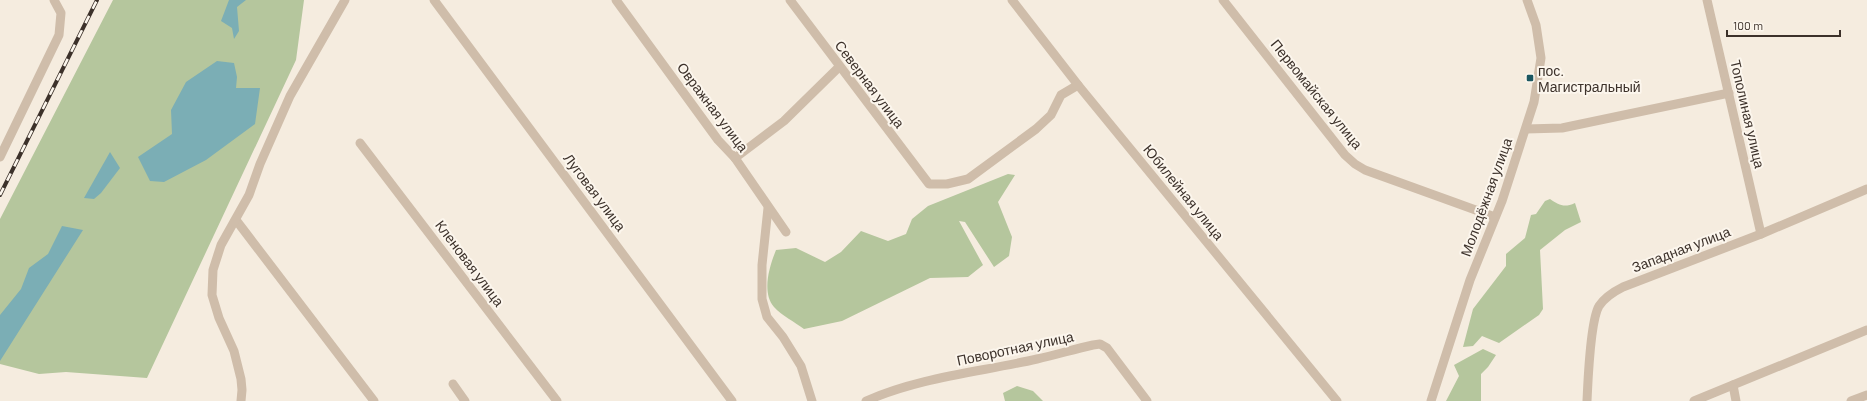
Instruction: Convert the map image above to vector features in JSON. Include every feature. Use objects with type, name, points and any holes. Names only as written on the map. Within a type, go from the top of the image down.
[{"type":"street","points":[[0,157],[60,35],[61,13],[54,0]]},
{"type":"street","points":[[241,401],[241,379],[234,351],[219,318],[212,295],[213,270],[221,245],[250,195],[260,164],[290,96],[345,0]]},
{"type":"street","name":"Луговая улица","points":[[434,0],[732,401]]},
{"type":"street","name":"Овражная улица","points":[[616,0],[718,140],[735,158],[768,208],[786,232]]},
{"type":"street","name":"Северная улица","points":[[790,0],[839,67],[929,184],[947,184],[968,179],[1036,129],[1051,116],[1060,95],[1078,85]]},
{"type":"street","name":"Юбилейная улица","points":[[1012,0],[1078,85],[1337,401]]},
{"type":"street","name":"Первомайская улица","points":[[1223,0],[1346,155],[1355,164],[1372,172],[1495,217]]},
{"type":"street","name":"Молодёжная улица","points":[[1431,401],[1470,280],[1495,217],[1526,129],[1536,94],[1541,58],[1536,25],[1527,0]]},
{"type":"street","name":"Тополиная улица","points":[[1707,0],[1761,234]]},
{"type":"street","points":[[735,158],[784,121],[839,67]]},
{"type":"street","points":[[1526,129],[1562,128],[1728,93]]},
{"type":"street","name":"Кленовая улица","points":[[360,143],[557,401]]},
{"type":"street","name":"Западная улица","points":[[1587,401],[1593,327],[1598,308],[1606,297],[1623,287],[1761,234],[1867,189]]},
{"type":"street","points":[[768,208],[762,265],[762,299],[767,317],[784,337],[801,366],[812,401]]},
{"type":"street","points":[[236,220],[374,401]]},
{"type":"street","points":[[1694,401],[1867,330]]},
{"type":"street","name":"Поворотная улица","points":[[866,401],[882,394],[966,372],[1036,359],[1100,344],[1107,348],[1147,401]]},
{"type":"street","points":[[453,384],[465,401]]},
{"type":"street","points":[[1733,385],[1736,401]]},
{"type":"street","points":[[1851,401],[1867,395]]},
{"type":"green space","points":[[113,0],[304,0],[296,60],[147,378],[66,372],[39,374],[0,364],[0,219]]},
{"type":"green space","points":[[1008,174],[1015,175],[998,202],[1012,237],[1009,256],[994,267],[965,222],[959,221],[983,265],[968,277],[930,278],[842,321],[804,329],[781,313],[770,301],[767,286],[771,263],[776,250],[796,248],[825,262],[841,252],[861,231],[888,241],[906,234],[912,219],[928,206]]},
{"type":"green space","points":[[1550,199],[1562,205],[1575,203],[1581,222],[1565,230],[1540,250],[1543,309],[1539,315],[1499,343],[1482,336],[1473,346],[1463,347],[1473,309],[1506,266],[1506,254],[1525,238],[1531,215],[1536,214],[1545,201]]},
{"type":"green space","points":[[1483,349],[1496,355],[1481,374],[1481,401],[1446,401],[1459,376],[1454,365]]},
{"type":"green space","points":[[1017,386],[1033,391],[1043,401],[1005,401],[1003,393]]},
{"type":"water","points":[[229,0],[246,0],[237,7],[239,31],[234,39],[232,28],[221,21]]},
{"type":"water","points":[[217,61],[234,63],[237,77],[236,88],[260,88],[255,124],[206,160],[164,182],[150,181],[138,157],[172,134],[171,110],[186,82]]},
{"type":"water","points":[[110,152],[120,168],[101,193],[94,199],[84,198]]},
{"type":"water","points":[[62,226],[83,230],[0,361],[0,315],[21,289],[29,268],[48,254]]},
{"type":"railway","points":[[0,195],[97,0]]},
{"type":"place","name":"пос. Магистральный","points":[[1530,78]]}]
